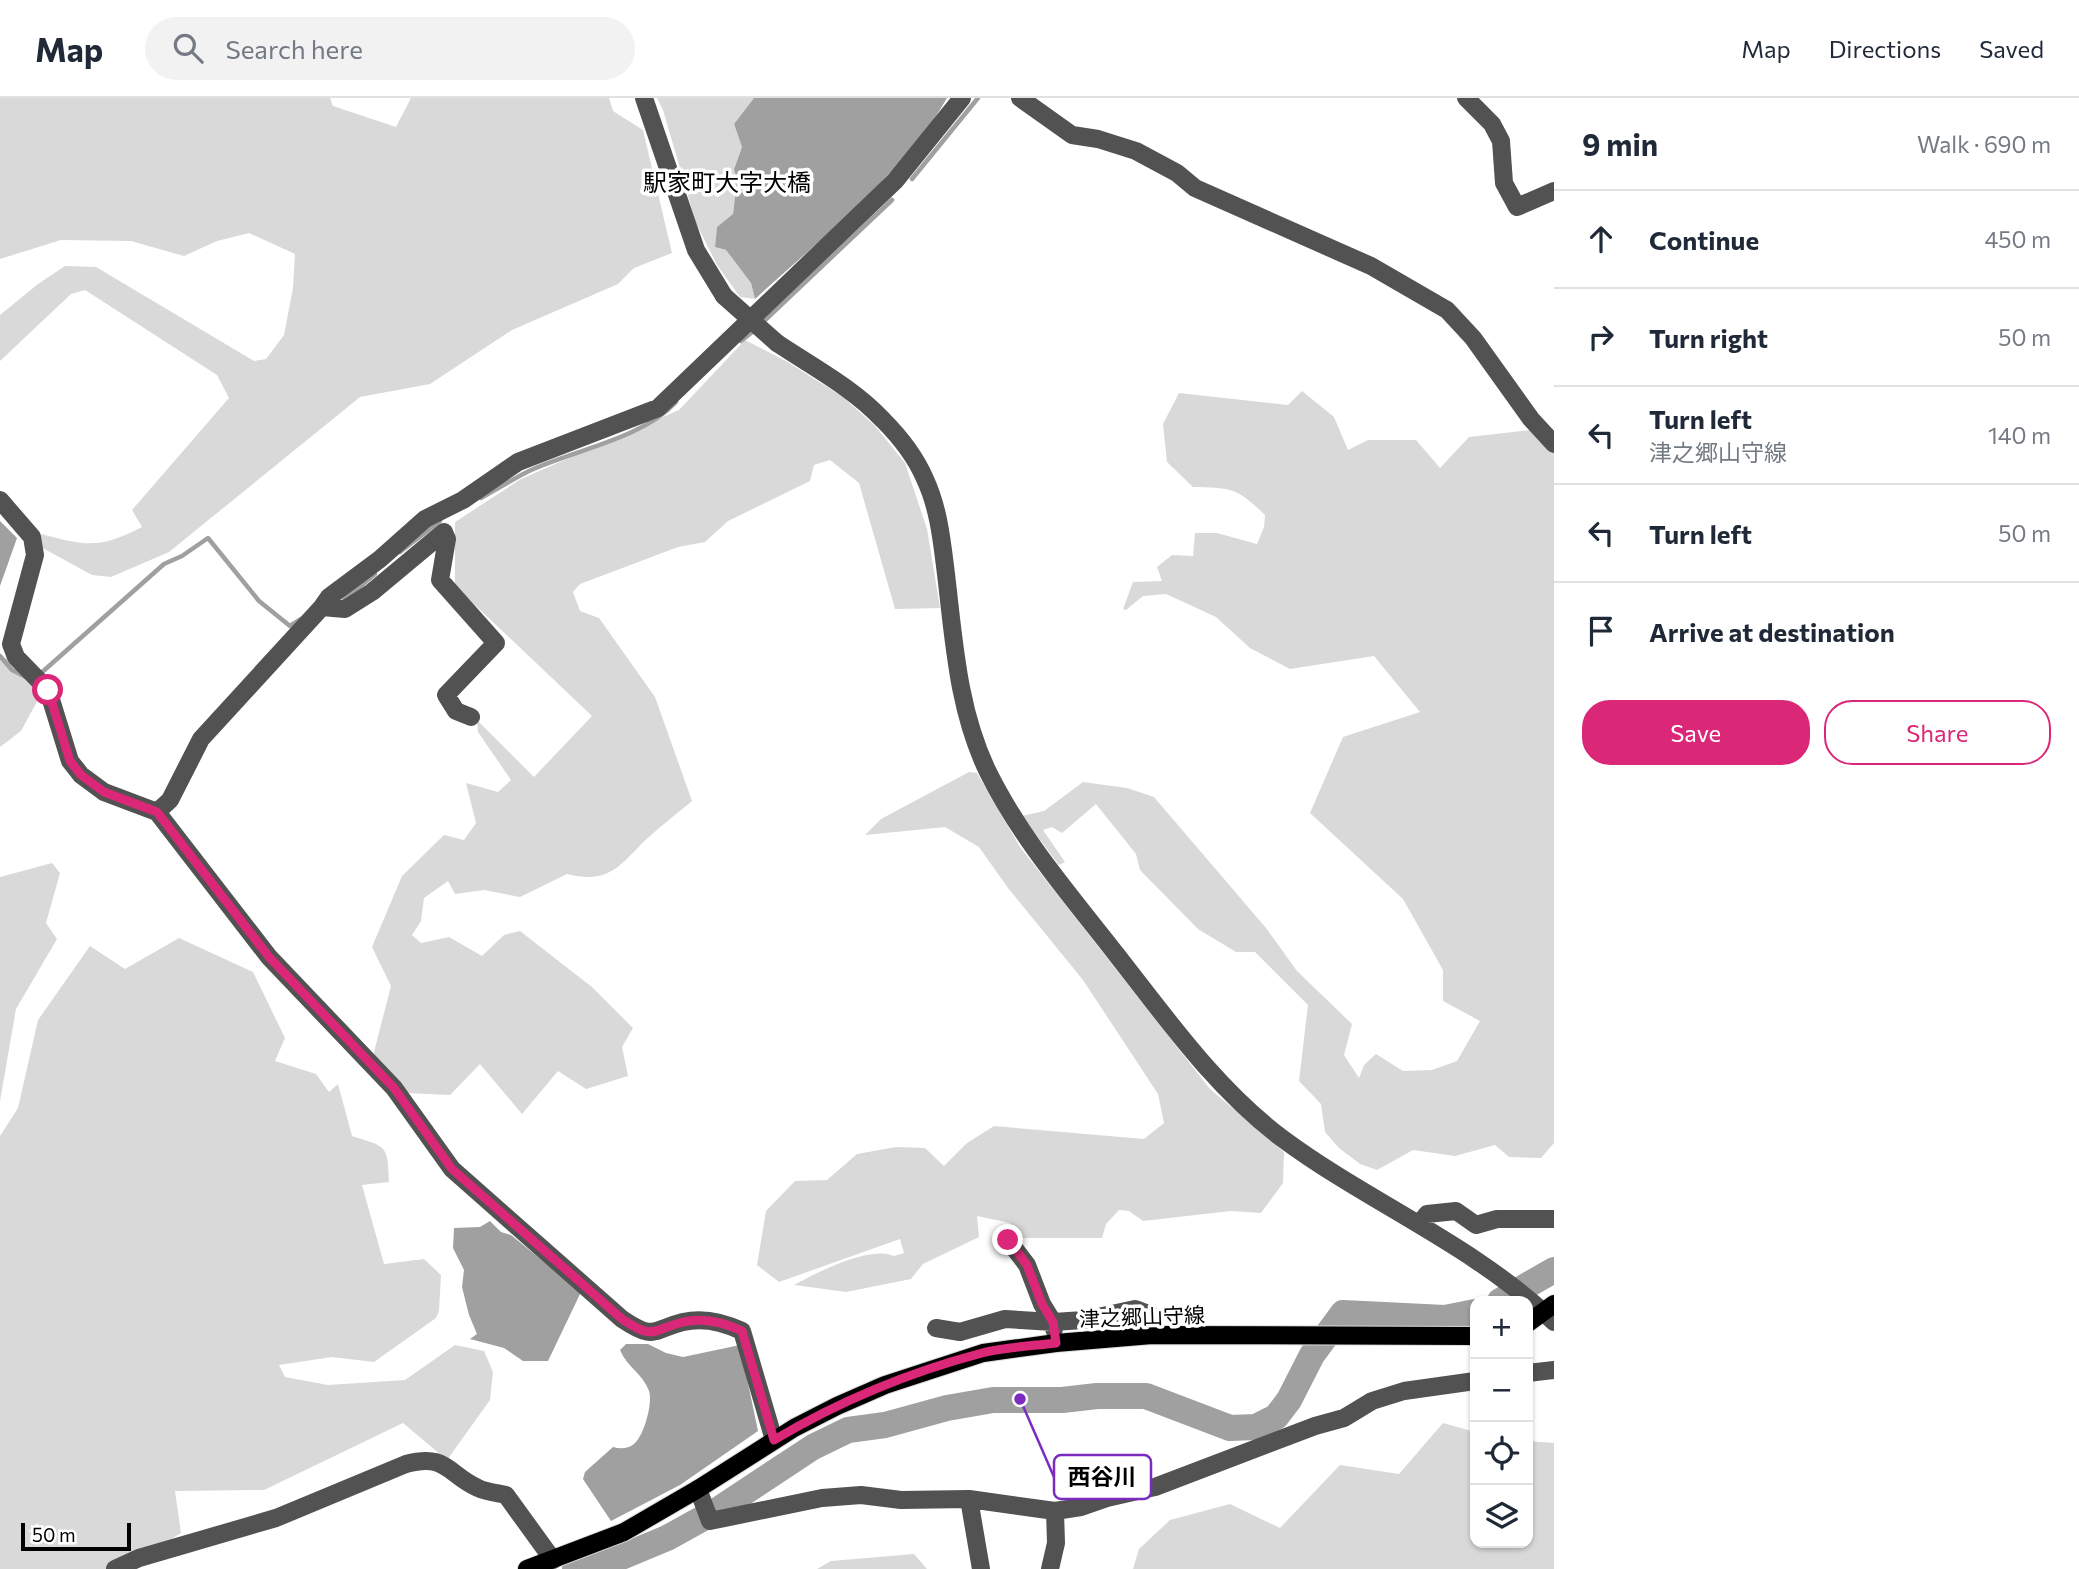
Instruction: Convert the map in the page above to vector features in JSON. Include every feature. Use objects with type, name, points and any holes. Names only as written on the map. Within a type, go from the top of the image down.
[{"type":"main road","points":[[1533,1321],[1551,1313]]},
{"type":"main road","name":"津之郷山守線","points":[[527,1569],[624,1532],[774,1440],[837,1406],[885,1385],[983,1353],[1056,1343],[1152,1335],[1470,1336]]},
{"type":"street","points":[[644,98],[696,250],[724,296],[777,343],[849,390],[884,420],[925,479],[939,521],[961,692],[989,774],[1012,816],[1048,867],[1194,1054],[1247,1109],[1282,1139],[1466,1251],[1551,1313]]},
{"type":"street","points":[[157,812],[170,800],[201,739],[323,607],[329,597],[380,559],[425,519],[463,500],[518,462],[658,408],[895,181],[962,98]]},
{"type":"street","points":[[1020,98],[1072,135],[1136,150],[1177,173],[1195,188],[1371,266],[1447,310],[1473,338],[1531,419],[1554,444]]},
{"type":"street","points":[[1466,98],[1492,124],[1501,141],[1504,183],[1517,207],[1554,191]]},
{"type":"street","points":[[0,500],[32,537],[35,555],[10,644],[16,657],[48,690],[70,761],[81,775],[104,792],[157,812],[269,957],[394,1088],[452,1169],[622,1319],[639,1330],[657,1333],[685,1322],[719,1321],[742,1331],[774,1440]]},
{"type":"street","points":[[323,607],[345,609],[354,604],[444,532],[447,538],[440,580],[496,643],[446,695],[456,711],[471,717]]},
{"type":"street","points":[[1419,1224],[1426,1214],[1456,1210],[1476,1225],[1497,1219],[1554,1219]]},
{"type":"street","points":[[1008,1240],[1027,1265],[1042,1304],[1053,1322],[1056,1343]]},
{"type":"street","points":[[936,1328],[960,1332],[1005,1319],[1053,1322],[1084,1320],[1136,1309],[1151,1315],[1152,1335]]},
{"type":"street","points":[[1533,1372],[1554,1370]]},
{"type":"street","points":[[698,1489],[710,1521],[822,1498],[861,1495],[901,1500],[969,1499],[1055,1511],[1155,1487],[1315,1426],[1345,1418],[1372,1401],[1404,1391],[1470,1382]]},
{"type":"street","points":[[115,1569],[139,1558],[276,1518],[423,1459],[441,1463],[478,1488],[506,1495],[553,1560]]},
{"type":"street","points":[[969,1499],[981,1569]]},
{"type":"street","points":[[1050,1569],[1056,1543],[1055,1511]]},
{"type":"shaded area","points":[[0,98],[330,98],[333,106],[396,127],[411,98],[609,98],[613,111],[643,130],[672,253],[634,268],[618,284],[512,330],[430,384],[360,397],[169,552],[111,577],[92,575],[39,546],[41,534],[93,543],[115,539],[142,527],[132,510],[229,398],[217,375],[85,290],[71,294],[0,361],[0,315],[65,266],[96,267],[254,361],[266,359],[284,335],[293,288],[295,254],[249,233],[217,241],[184,256],[131,241],[61,240],[0,259]]},
{"type":"shaded area","points":[[657,98],[754,98],[734,124],[742,147],[734,168],[737,180],[733,214],[717,227],[715,247],[726,250],[751,283],[755,299],[740,297],[717,265],[696,223],[663,110]]},
{"type":"shaded area","points":[[754,98],[947,98],[929,126],[884,180],[755,299],[751,283],[726,250],[715,247],[717,227],[733,214],[737,180],[734,169],[742,147],[734,124]]},
{"type":"shaded area","points":[[745,340],[786,361],[843,397],[875,426],[905,463],[927,529],[940,608],[895,609],[859,483],[830,460],[814,465],[810,481],[728,521],[705,542],[678,547],[580,584],[573,592],[580,611],[599,618],[655,697],[692,801],[623,863],[606,874],[583,877],[567,874],[520,897],[484,890],[455,894],[448,881],[424,898],[421,921],[412,935],[421,943],[449,937],[482,956],[504,935],[520,931],[592,987],[633,1028],[622,1047],[628,1076],[586,1089],[558,1071],[522,1114],[480,1064],[450,1095],[406,1093],[373,1056],[391,986],[372,947],[402,876],[444,835],[464,840],[476,823],[466,783],[498,792],[511,780],[478,732],[477,720],[534,777],[592,716],[455,586],[455,522],[521,479],[679,410]]},
{"type":"shaded area","points":[[1302,391],[1334,417],[1348,450],[1368,440],[1416,440],[1440,468],[1469,437],[1531,430],[1554,450],[1554,1143],[1541,1158],[1509,1157],[1495,1145],[1455,1156],[1413,1150],[1377,1170],[1360,1164],[1339,1148],[1325,1132],[1321,1104],[1299,1081],[1308,1005],[1255,952],[1236,952],[1198,929],[1140,870],[1136,854],[1096,804],[1062,833],[1052,827],[1043,830],[1065,862],[1059,865],[1022,816],[1044,811],[1083,782],[1127,788],[1154,797],[1266,928],[1297,971],[1352,1024],[1344,1055],[1359,1078],[1364,1065],[1376,1054],[1403,1071],[1432,1070],[1457,1061],[1480,1021],[1443,1001],[1443,970],[1403,899],[1310,813],[1343,737],[1420,712],[1374,656],[1290,669],[1250,648],[1216,617],[1166,594],[1143,596],[1126,610],[1123,609],[1133,582],[1162,581],[1157,567],[1172,555],[1193,556],[1195,533],[1217,533],[1257,544],[1264,527],[1265,515],[1240,494],[1225,489],[1193,487],[1167,462],[1163,424],[1179,393],[1288,405]]},
{"type":"shaded area","points":[[0,521],[17,538],[0,586]]},
{"type":"shaded area","points":[[0,658],[12,658],[21,666],[40,696],[21,731],[0,747]]},
{"type":"shaded area","points":[[969,772],[977,773],[1020,847],[1210,1089],[1284,1152],[1283,1183],[1261,1213],[1231,1211],[1143,1221],[1129,1211],[1119,1210],[1106,1224],[1102,1238],[1012,1238],[1010,1223],[977,1216],[979,1237],[923,1264],[911,1279],[846,1292],[794,1285],[858,1257],[871,1254],[894,1256],[904,1253],[900,1239],[779,1282],[757,1265],[766,1211],[795,1181],[827,1180],[857,1154],[896,1147],[925,1148],[944,1166],[967,1143],[994,1126],[1144,1139],[1164,1123],[1158,1094],[1083,980],[1008,888],[979,847],[945,827],[865,835],[881,819]]},
{"type":"shaded area","points":[[52,863],[60,873],[46,923],[57,939],[16,1009],[0,1101],[0,877]]},
{"type":"shaded area","points":[[179,938],[253,972],[285,1038],[275,1061],[316,1074],[329,1092],[338,1084],[352,1136],[383,1149],[388,1161],[389,1182],[362,1185],[384,1264],[424,1259],[441,1275],[439,1311],[436,1318],[374,1362],[332,1357],[279,1365],[285,1377],[328,1385],[405,1380],[455,1345],[484,1351],[493,1372],[490,1400],[447,1460],[403,1423],[264,1490],[175,1491],[181,1533],[124,1569],[0,1569],[0,1136],[18,1108],[38,1020],[90,946],[125,969]]},
{"type":"shaded area","points":[[490,1221],[581,1292],[548,1361],[523,1361],[504,1348],[470,1339],[477,1334],[462,1287],[464,1270],[453,1248],[454,1228],[480,1227]]},
{"type":"shaded area","points":[[626,1344],[648,1344],[666,1353],[683,1357],[740,1345],[758,1431],[680,1485],[611,1521],[583,1479],[585,1472],[613,1447],[624,1448],[634,1444],[647,1419],[649,1391],[620,1350]]},
{"type":"shaded area","points":[[1443,1423],[1470,1431],[1470,1548],[1533,1548],[1533,1441],[1554,1443],[1554,1569],[1133,1569],[1139,1549],[1170,1520],[1230,1504],[1280,1528],[1340,1465],[1399,1474]]},
{"type":"shaded area","points":[[914,1554],[927,1569],[817,1569],[831,1561]]},
{"type":"waterway","points":[[912,179],[978,98]]},
{"type":"waterway","points":[[762,323],[892,200]]},
{"type":"waterway","points":[[741,341],[756,329]]},
{"type":"waterway","points":[[481,498],[529,471],[626,435],[662,415],[676,402]]},
{"type":"waterway","points":[[400,552],[440,521]]},
{"type":"waterway","points":[[40,674],[164,564],[182,556],[208,538],[259,601],[290,626],[301,619]]},
{"type":"waterway","points":[[344,600],[375,574]]},
{"type":"waterway","points":[[0,656],[12,670],[28,678]]},
{"type":"waterway","points":[[1509,1296],[1554,1270]]},
{"type":"waterway","points":[[575,1569],[619,1558],[667,1538],[716,1511],[813,1447],[848,1430],[885,1425],[947,1408],[993,1400],[1062,1400],[1097,1396],[1146,1396],[1230,1428],[1256,1427],[1276,1417],[1289,1400],[1312,1355],[1343,1313],[1445,1318],[1470,1313]]},
{"type":"place","name":"西谷川","points":[[1020,1399]]},
{"type":"district","name":"駅家町大字大橋","points":[[727,181]]},
{"type":"route","points":[[48,690],[70,761],[81,775],[104,792],[157,812],[269,957],[394,1088],[452,1169],[622,1319],[639,1330],[657,1333],[685,1322],[719,1321],[742,1331],[774,1440],[837,1406],[885,1385],[983,1353],[1056,1343],[1053,1322],[1042,1304],[1027,1265],[1008,1240]]}]
